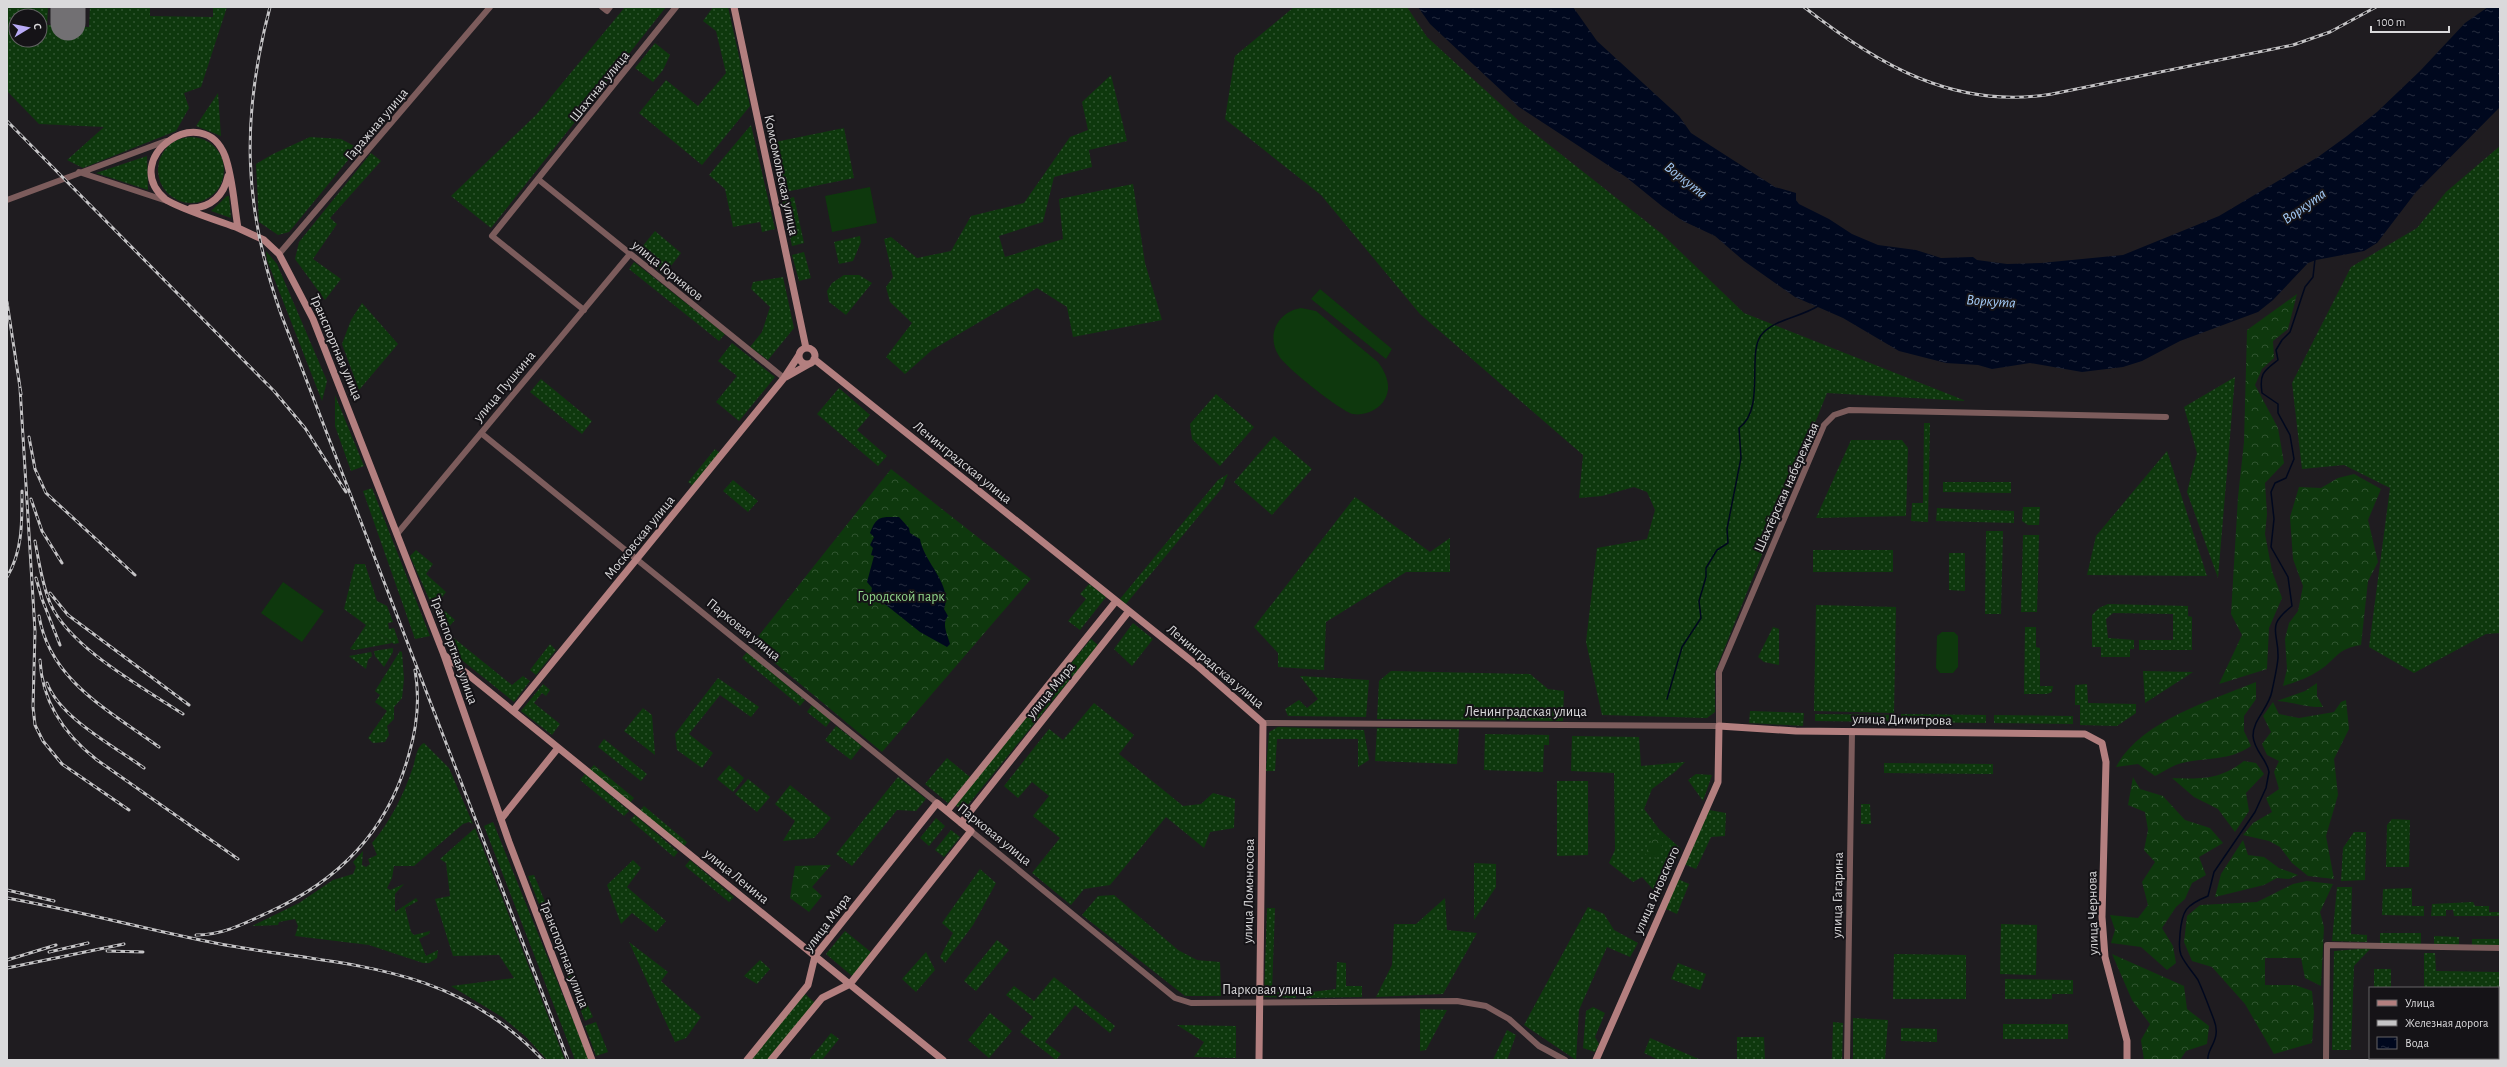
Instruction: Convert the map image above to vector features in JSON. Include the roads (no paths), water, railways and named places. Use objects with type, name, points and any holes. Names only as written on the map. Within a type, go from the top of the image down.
[{"type":"main road","name":"Комсомольская улица","points":[[734,7],[806,348]]},
{"type":"main road","points":[[229,175],[224,189],[217,198],[200,208],[187,208],[171,203],[160,192],[153,177],[156,153],[166,141],[173,136],[190,132],[208,137],[223,152],[229,175],[238,228]]},
{"type":"main road","name":"Транспортная улица","points":[[187,208],[264,240],[279,254],[313,319],[444,655],[501,819],[592,1060]]},
{"type":"main road","name":"Московская улица","points":[[514,711],[638,560],[784,378],[799,355],[806,348]]},
{"type":"main road","points":[[799,355],[801,361],[811,361],[813,351],[806,348]]},
{"type":"main road","name":"Московская улица","points":[[784,378],[811,361]]},
{"type":"main road","name":"Ленинградская улица","points":[[811,361],[1199,667],[1263,723]]},
{"type":"main road","name":"улица Мира","points":[[947,811],[1116,601]]},
{"type":"main road","name":"улица Мира","points":[[961,823],[1129,611]]},
{"type":"main road","name":"улица Ленина","points":[[444,655],[943,1060]]},
{"type":"main road","name":"улица Ломоносова","points":[[1259,1060],[1263,723]]},
{"type":"main road","name":"улица Димитрова","points":[[1719,726],[1796,731],[2085,734]]},
{"type":"main road","name":"улица Яновского","points":[[1596,1060],[1718,782],[1719,726]]},
{"type":"main road","name":"улица Чернова","points":[[2085,734],[2102,743],[2106,762],[2102,917],[2105,957],[2127,1041],[2127,1060]]},
{"type":"main road","points":[[501,819],[558,748]]},
{"type":"main road","name":"улица Мира","points":[[747,1060],[808,985],[815,956],[937,803]]},
{"type":"main road","name":"Парковая улица","points":[[937,803],[971,831]]},
{"type":"main road","points":[[771,1060],[822,998],[850,984],[971,831]]},
{"type":"street","name":"Гаражная улица","points":[[279,254],[490,7]]},
{"type":"street","name":"Шахтная улица","points":[[584,310],[492,236],[539,180],[676,7]]},
{"type":"street","points":[[7,200],[79,172],[166,141]]},
{"type":"street","points":[[79,172],[171,203]]},
{"type":"street","name":"улица Горняков","points":[[539,180],[784,378]]},
{"type":"street","name":"улица Пушкина","points":[[397,534],[630,254]]},
{"type":"street","name":"Шахтёрская набережная","points":[[1719,726],[1719,672],[1824,425],[1834,415],[1849,410],[2166,417]]},
{"type":"street","name":"Парковая улица","points":[[481,433],[937,803]]},
{"type":"street","name":"Ленинградская улица","points":[[1263,723],[1719,726]]},
{"type":"street","name":"улица Гагарина","points":[[1847,1060],[1852,731]]},
{"type":"street","name":"Парковая улица","points":[[971,831],[1175,998],[1191,1003],[1458,1002],[1486,1006],[1509,1019],[1539,1046],[1565,1060]]},
{"type":"street","points":[[2326,1060],[2327,945],[2500,948]]},
{"type":"water","name":"Воркута","points":[[1418,7],[1573,7],[1597,41],[1679,116],[1691,133],[1775,187],[1796,193],[1796,200],[1799,204],[1829,219],[1852,234],[1878,245],[1916,250],[1941,258],[1973,257],[1977,260],[2007,264],[2041,263],[2123,255],[2219,216],[2318,157],[2347,136],[2377,112],[2420,71],[2465,23],[2488,7],[2500,7],[2500,107],[2416,192],[2377,243],[2364,251],[2316,260],[2308,263],[2273,300],[2258,312],[2180,341],[2142,361],[2123,367],[2082,372],[2030,363],[1992,369],[1978,365],[1946,363],[1899,351],[1843,318],[1795,297],[1744,261],[1715,236],[1683,221],[1626,177],[1519,107],[1430,24]]},
{"type":"water","points":[[899,517],[909,528],[910,533],[920,539],[927,557],[945,591],[946,600],[944,609],[948,616],[945,626],[950,644],[947,647],[920,632],[871,593],[872,588],[867,582],[874,556],[871,555],[873,548],[870,545],[874,537],[870,533],[875,523],[880,518]]},
{"type":"waterway","points":[[2208,1060],[2209,1052],[2215,1039],[2216,1027],[2198,980],[2181,955],[2179,947],[2181,926],[2186,909],[2195,902],[2208,896],[2214,872],[2255,812],[2266,788],[2269,772],[2268,767],[2258,751],[2253,736],[2258,719],[2268,703],[2272,691],[2278,658],[2275,630],[2276,625],[2284,613],[2292,606],[2288,577],[2271,547],[2274,519],[2271,492],[2275,483],[2286,478],[2294,459],[2290,435],[2278,413],[2278,404],[2262,393],[2261,381],[2266,370],[2278,360],[2276,350],[2282,340],[2290,332],[2305,287],[2313,277],[2315,259]]},
{"type":"waterway","points":[[1667,699],[1682,647],[1701,618],[1699,601],[1706,577],[1706,568],[1717,550],[1728,543],[1727,529],[1741,458],[1739,428],[1747,419],[1752,407],[1758,341],[1768,328],[1818,306]]},
{"type":"railway","points":[[270,7],[254,86],[250,162],[253,199],[259,236],[268,275],[281,314],[568,1060]]},
{"type":"railway","points":[[1804,7],[1860,47],[1889,64],[1919,78],[1950,89],[1983,95],[2017,97],[2052,94],[2293,45],[2330,32],[2376,7]]},
{"type":"railway","points":[[7,121],[274,391],[305,428],[346,492]]},
{"type":"railway","points":[[7,302],[21,394]]},
{"type":"railway","points":[[20,388],[35,631],[33,707],[35,725],[43,741],[62,764],[129,810]]},
{"type":"railway","points":[[29,437],[35,469],[46,493],[135,575]]},
{"type":"railway","points":[[7,577],[19,546],[22,491]]},
{"type":"railway","points":[[31,499],[42,531],[62,563]]},
{"type":"railway","points":[[35,541],[41,573],[50,603],[60,620],[73,636],[90,651],[128,679],[183,714]]},
{"type":"railway","points":[[36,578],[42,599],[60,645]]},
{"type":"railway","points":[[50,593],[68,615],[189,705]]},
{"type":"railway","points":[[39,616],[45,639],[56,659],[69,677],[102,707],[159,747]]},
{"type":"railway","points":[[40,660],[45,690],[50,704],[65,729],[75,740],[97,760],[238,859]]},
{"type":"railway","points":[[196,935],[206,935],[233,928],[293,900],[317,885],[338,869],[374,830],[388,807],[400,782],[409,754],[417,712],[417,681],[415,670]]},
{"type":"railway","points":[[47,683],[63,708],[75,719],[144,768]]},
{"type":"railway","points":[[7,890],[54,901]]},
{"type":"railway","points":[[7,898],[220,944],[352,965],[393,974],[432,986],[470,1003],[507,1028],[543,1060]]},
{"type":"railway","points":[[49,952],[88,943]]},
{"type":"railway","points":[[7,968],[124,944]]},
{"type":"railway","points":[[7,960],[56,945]]},
{"type":"railway","points":[[107,951],[143,952]]},
{"type":"park label","name":"Городской парк","points":[[901,596]]}]
